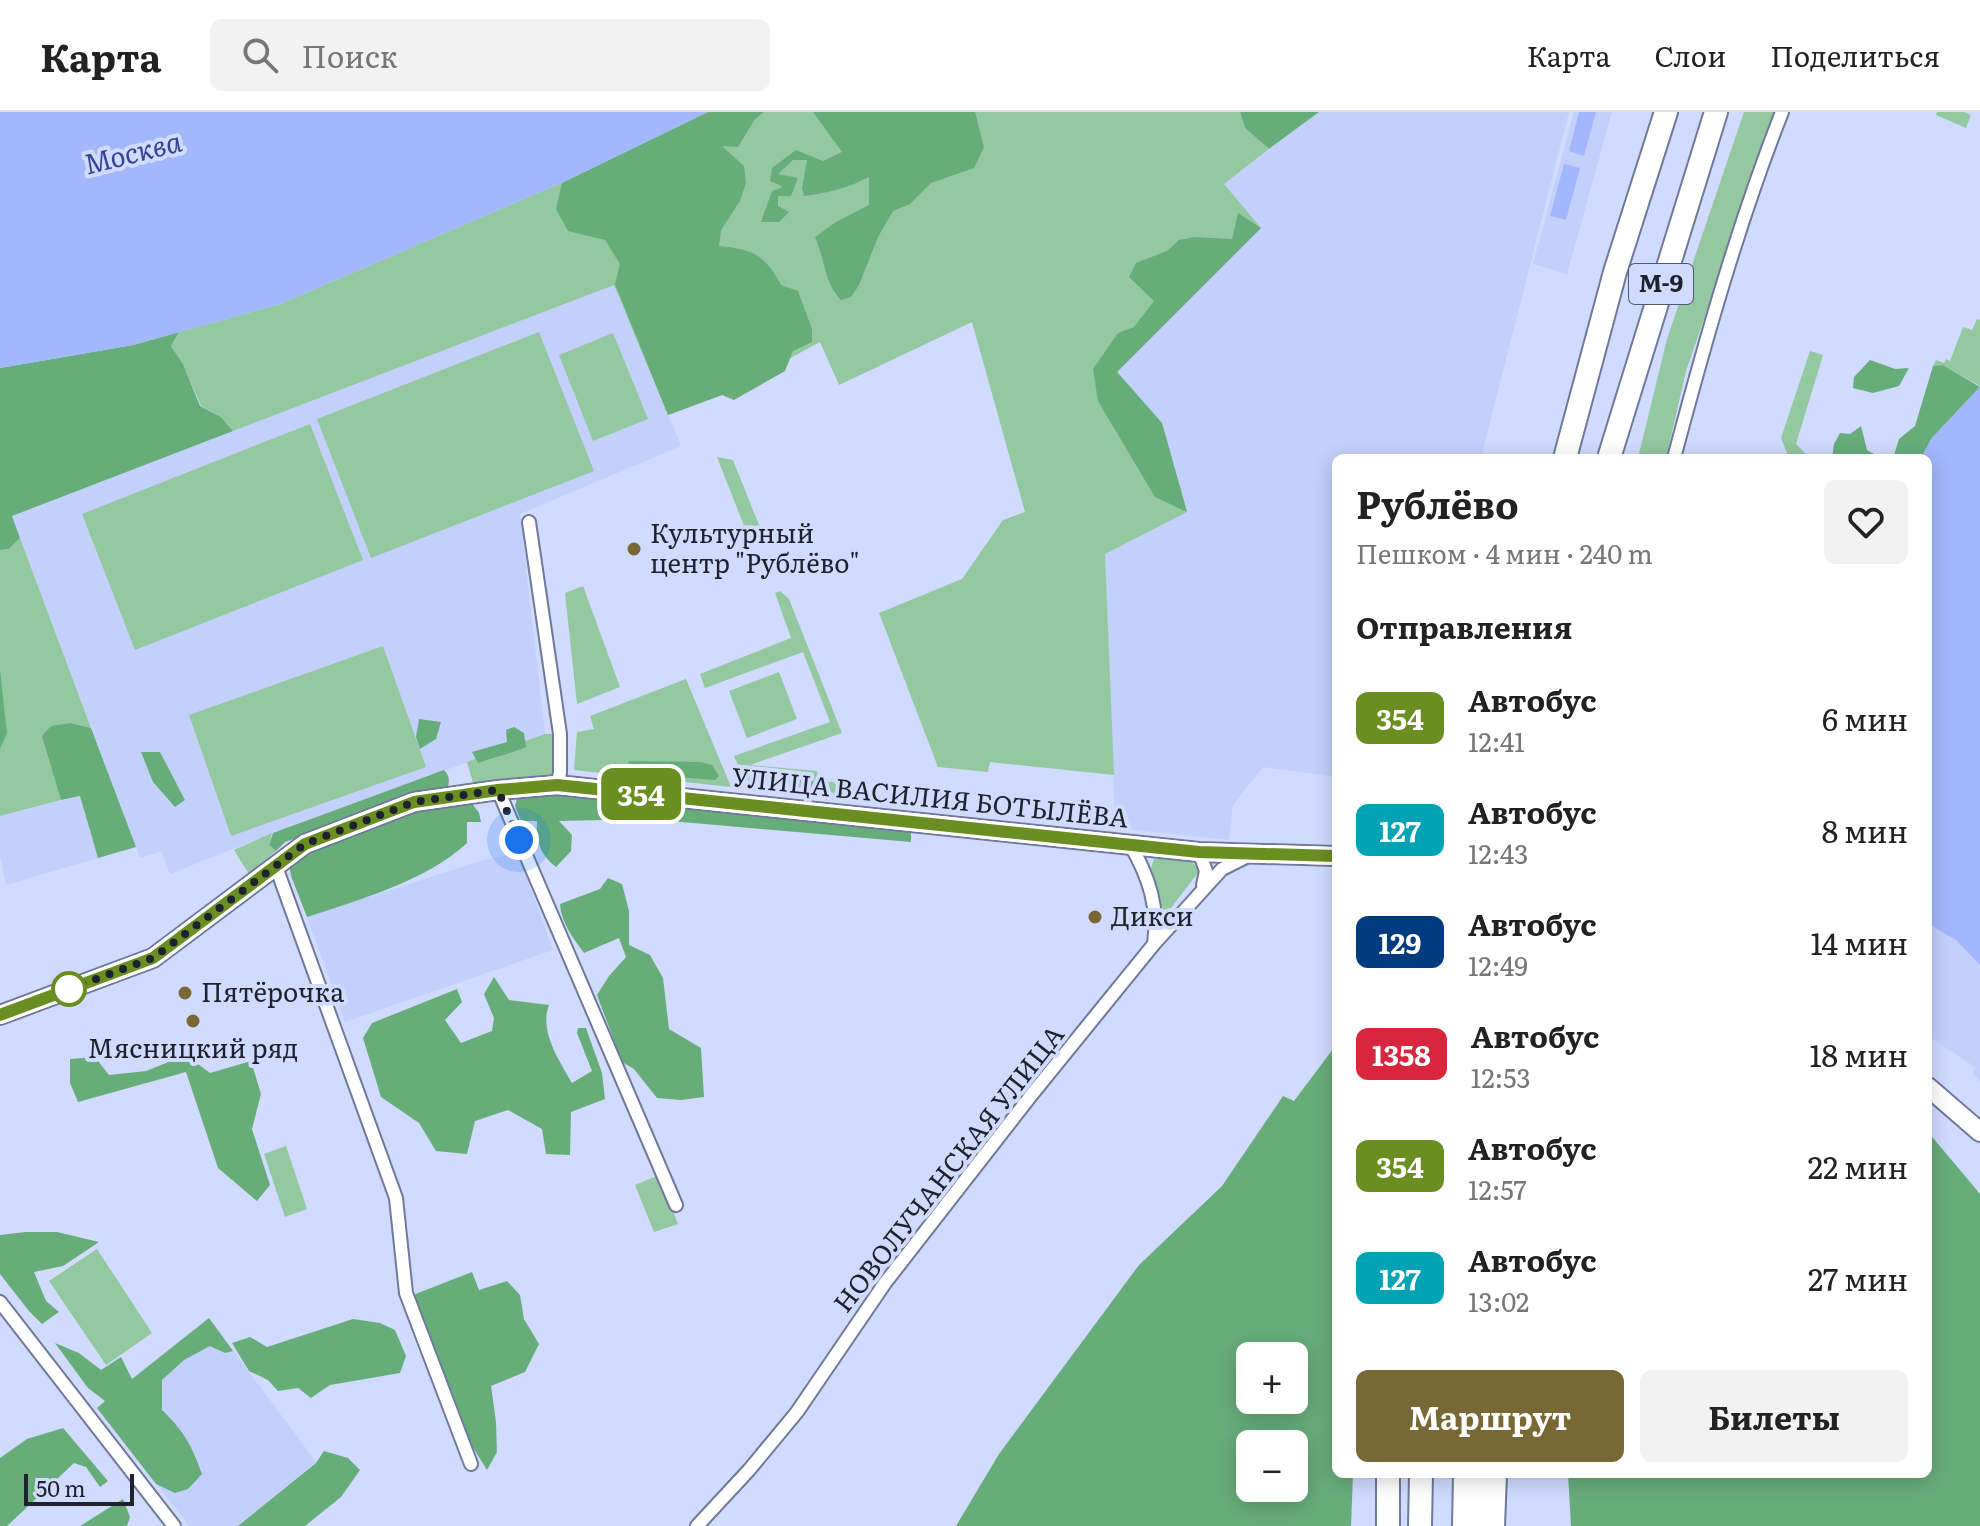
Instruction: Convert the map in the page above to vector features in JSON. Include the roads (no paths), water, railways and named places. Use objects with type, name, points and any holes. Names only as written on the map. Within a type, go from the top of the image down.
[{"type":"highway","name":"М-9","points":[[1566,454],[1615,272],[1666,112]]},
{"type":"highway","name":"М-9","points":[[1610,454],[1716,112]]},
{"type":"highway","points":[[1385,1478],[1390,1526]]},
{"type":"highway","points":[[1420,1526],[1421,1478]]},
{"type":"highway","points":[[1464,1526],[1465,1478]]},
{"type":"highway","points":[[1493,1526],[1495,1478]]},
{"type":"street","points":[[1675,454],[1705,344],[1782,112]]},
{"type":"street","points":[[529,522],[560,734],[557,785]]},
{"type":"street","name":"УЛИЦА ВАСИЛИЯ БОТЫЛЁВА","points":[[0,1015],[153,958],[305,844],[414,802],[498,790],[557,785],[1131,846],[1251,856],[1332,856]]},
{"type":"street","points":[[498,790],[676,1205]]},
{"type":"street","points":[[1131,846],[1150,885],[1156,927],[1154,944]]},
{"type":"street","points":[[1199,852],[1206,871],[1202,888]]},
{"type":"street","name":"НОВОЛУЧАНСКАЯ УЛИЦА","points":[[697,1526],[797,1412],[885,1283],[1154,944],[1202,888],[1231,862],[1251,856]]},
{"type":"street","points":[[275,864],[396,1198],[406,1293],[471,1464]]},
{"type":"street","points":[[1932,1090],[1980,1132]]},
{"type":"street","points":[[0,1302],[174,1526]]},
{"type":"street","points":[[1473,1526],[1485,1478]]},
{"type":"water","name":"Москва","points":[[0,112],[708,112],[561,183],[280,304],[133,345],[0,368]]},
{"type":"water","points":[[1579,112],[1596,112],[1584,156],[1569,151]]},
{"type":"water","points":[[1564,164],[1580,168],[1566,220],[1550,216]]},
{"type":"water","points":[[1980,387],[1980,965],[1956,940],[1932,926],[1932,454],[1923,454],[1932,438]]},
{"type":"place","name":"Культурный центр \"Рублёво\"","points":[[634,549]]},
{"type":"place","name":"Дикси","points":[[1095,917]]},
{"type":"place","name":"Пятёрочка","points":[[185,993]]},
{"type":"place","name":"Мясницкий ряд","points":[[193,1021]]}]
